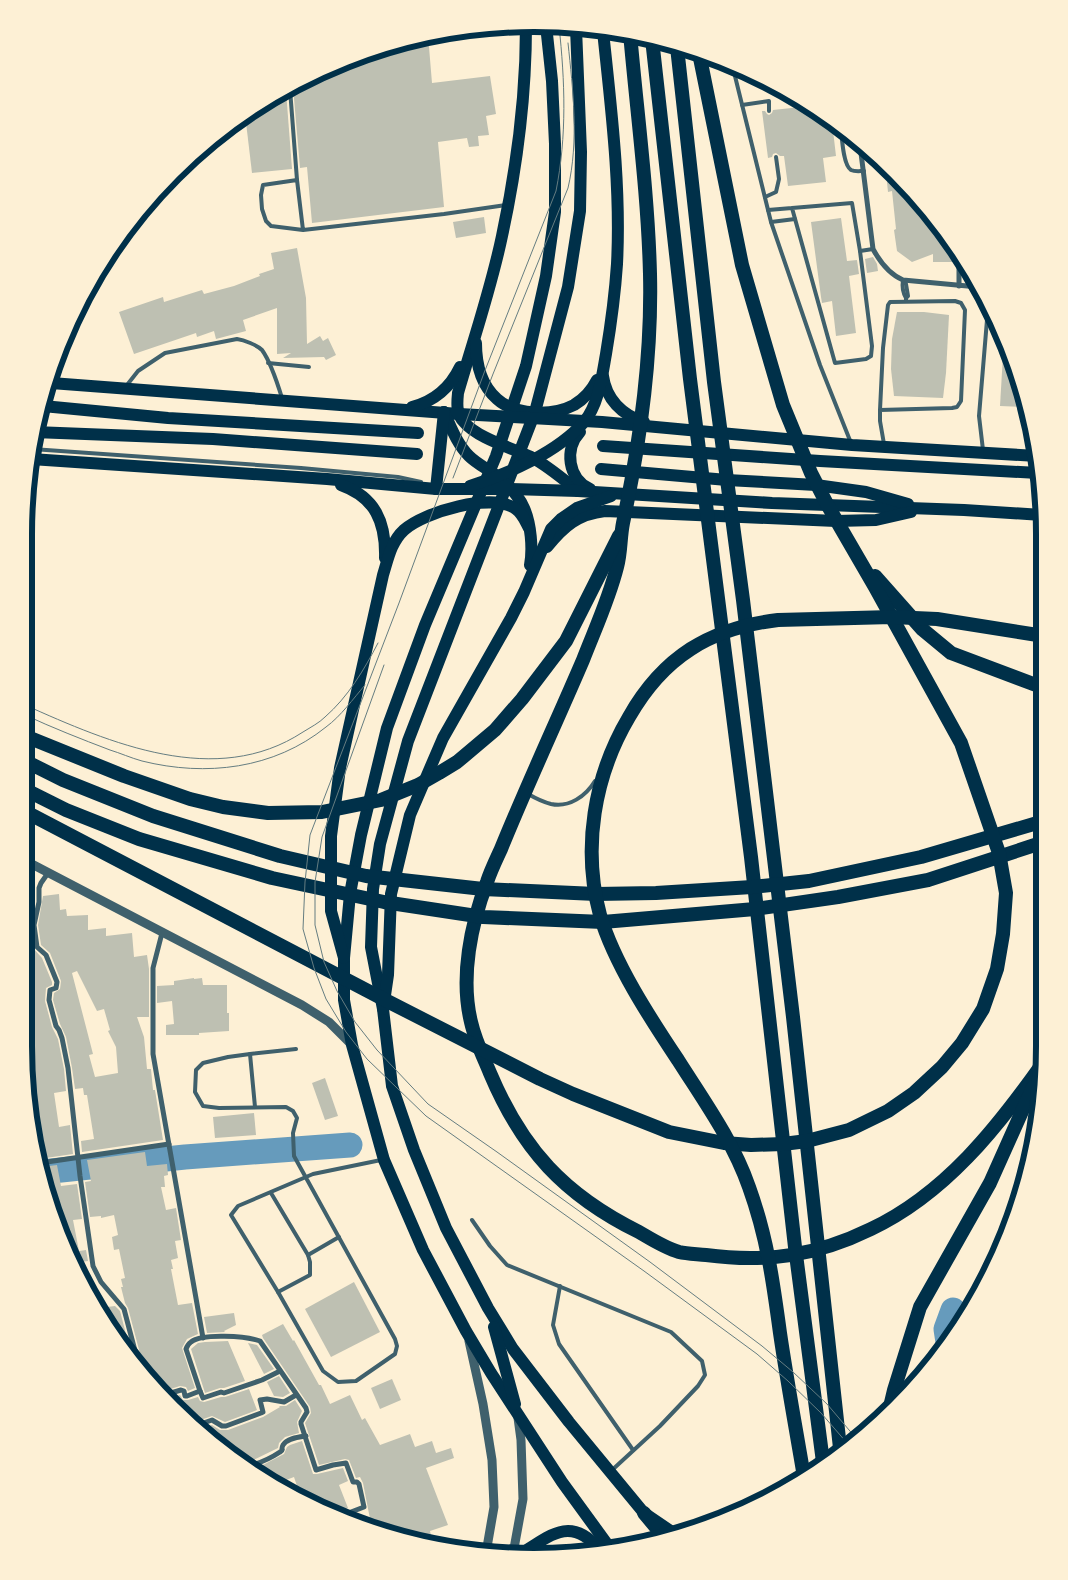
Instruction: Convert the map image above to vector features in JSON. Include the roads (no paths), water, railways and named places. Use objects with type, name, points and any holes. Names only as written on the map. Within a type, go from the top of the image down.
[{"type":"highway","points":[[631,42],[645,191],[650,274],[650,312],[642,411],[618,564],[605,606],[524,792],[485,887],[475,918],[468,979],[470,1019],[490,1072],[518,1130],[538,1156],[561,1180],[599,1211],[679,1252],[722,1257],[767,1259],[789,1256],[855,1236],[884,1222],[910,1206],[936,1187],[972,1154],[1010,1110],[1034,1076]]},
{"type":"highway","points":[[653,47],[690,379],[728,676],[784,1135],[797,1260],[822,1456]]},
{"type":"highway","points":[[679,54],[714,382],[743,600],[809,1153],[840,1444]]},
{"type":"highway","points":[[32,815],[540,1079],[572,1094],[669,1132],[724,1143],[751,1145],[807,1141],[849,1130],[888,1111],[914,1094],[942,1067],[962,1043],[982,1009],[997,969],[1003,934],[1006,893],[999,853],[992,828],[961,743],[852,546],[836,521],[811,473],[783,405],[742,265],[701,61]]},
{"type":"highway","points":[[32,739],[124,776],[190,799],[223,807],[268,813],[322,812],[381,800],[418,785],[457,762],[495,730],[522,699],[566,641],[622,530]]},
{"type":"highway","points":[[852,546],[922,629],[951,653],[1036,685]]},
{"type":"highway","points":[[803,1469],[768,1250],[758,1211],[748,1183],[727,1139],[660,1034],[631,984],[600,915],[593,873],[592,853],[594,820],[601,780],[616,740],[640,699],[654,681],[672,663],[689,650],[707,639],[743,626],[778,620],[892,617],[937,619],[1036,635]]},
{"type":"highway","points":[[32,764],[63,780],[153,816],[280,856],[366,876],[483,889],[596,894],[656,893],[752,887],[809,881],[921,857],[1036,824]]},
{"type":"highway","points":[[32,793],[66,810],[139,838],[272,878],[384,902],[483,917],[604,922],[735,912],[838,897],[928,880],[1036,845]]},
{"type":"highway","points":[[893,1397],[920,1307],[990,1182],[1033,1088]]},
{"type":"highway","points":[[644,1513],[659,1531]]},
{"type":"main road","points":[[526,33],[521,124],[502,237],[458,393],[457,406],[464,423],[475,432],[534,459],[558,474],[578,491]]},
{"type":"main road","points":[[547,33],[555,144],[555,212],[546,276],[526,366],[496,456],[425,625],[387,728],[361,834],[350,894],[344,958],[344,1000],[352,1045],[384,1160],[423,1250],[466,1331],[518,1416],[562,1482],[606,1542]]},
{"type":"main road","points":[[576,35],[581,152],[580,211],[568,287],[535,412],[408,741],[380,844],[373,889],[371,948],[383,1008],[392,1086],[414,1150],[446,1228],[488,1308],[513,1349],[560,1411],[644,1513],[668,1529]]},
{"type":"main road","points":[[453,490],[497,476],[534,459],[568,437],[585,421],[597,395],[612,314],[617,264],[618,228],[616,161],[604,38]]},
{"type":"main road","points":[[476,332],[476,352],[482,379],[496,398],[513,408],[537,412],[566,408],[579,401],[590,391],[602,371]]},
{"type":"main road","points":[[405,409],[425,403],[446,389],[454,378],[476,332]]},
{"type":"main road","points":[[602,371],[607,392],[619,408],[635,419],[667,428]]},
{"type":"main road","points":[[56,383],[459,414],[602,422],[852,445],[1029,455]]},
{"type":"main road","points":[[49,407],[168,418],[418,433]]},
{"type":"main road","points":[[444,412],[463,449],[473,460],[512,489],[524,508],[529,528],[532,555],[524,592]]},
{"type":"main road","points":[[436,489],[444,412]]},
{"type":"main road","points":[[602,422],[585,428],[578,434],[572,442],[570,451],[572,469],[580,482],[585,487],[602,493]]},
{"type":"main road","points":[[43,432],[213,439],[417,454]]},
{"type":"main road","points":[[602,446],[1031,473]]},
{"type":"main road","points":[[38,460],[327,479],[453,490],[578,491],[772,503],[923,508],[1035,515]]},
{"type":"main road","points":[[601,469],[841,488],[883,496],[923,508]]},
{"type":"main road","points":[[327,479],[358,491],[374,508],[381,523],[384,542],[383,575]]},
{"type":"main road","points":[[383,1008],[388,975],[391,894],[410,815],[443,738],[506,627],[524,592],[548,533],[554,524],[577,508],[619,493]]},
{"type":"main road","points":[[344,958],[331,911],[331,836],[340,768],[383,575],[391,549],[403,531],[423,518],[447,509],[482,504],[502,504],[516,509],[522,515],[529,528]]},
{"type":"main road","points":[[535,562],[557,534],[584,515],[594,512],[625,511],[844,521],[876,520],[923,508]]},
{"type":"main road","points":[[488,1308],[518,1416]]},
{"type":"main road","points":[[530,1548],[549,1535],[565,1531],[580,1532],[590,1538],[594,1543]]},
{"type":"street","points":[[861,154],[873,249],[878,258],[889,271],[903,281],[970,287]]},
{"type":"street","points":[[959,286],[960,269]]},
{"type":"street","points":[[32,864],[302,1005],[328,1022],[352,1045]]},
{"type":"street","points":[[48,873],[40,883],[39,902],[34,925],[37,947],[46,956],[57,982],[56,988],[50,990],[49,1000],[56,1026],[60,1030],[68,1068],[78,1161],[93,1266],[101,1282],[124,1309],[136,1351]]},
{"type":"street","points":[[162,933],[153,968],[153,1054],[203,1338]]},
{"type":"street","points":[[47,1163],[78,1161],[169,1144]]},
{"type":"street","points":[[466,1331],[492,1460],[494,1507],[487,1545]]},
{"type":"street","points":[[280,1371],[262,1380],[203,1398],[186,1347],[191,1342],[203,1338],[244,1337],[260,1342],[306,1408],[307,1412],[301,1422],[316,1470],[346,1463],[353,1482],[357,1482],[364,1507],[351,1512]]},
{"type":"street","points":[[172,1393],[182,1390],[185,1396],[187,1396],[200,1391]]},
{"type":"street","points":[[203,1423],[212,1420],[222,1426],[226,1426],[263,1412],[260,1400],[267,1399],[284,1402],[296,1395]]},
{"type":"street","points":[[514,1547],[524,1499],[518,1416]]},
{"type":"street","points":[[258,1465],[281,1452],[283,1445],[287,1441],[306,1436]]},
{"type":"lane","points":[[600,37],[607,65]]},
{"type":"lane","points":[[735,75],[771,222],[820,365],[852,445]]},
{"type":"lane","points":[[291,96],[303,230]]},
{"type":"lane","points":[[742,105],[769,102],[769,111]]},
{"type":"lane","points":[[842,139],[850,170],[864,171]]},
{"type":"lane","points":[[765,197],[776,192],[779,179],[776,157]]},
{"type":"lane","points":[[298,180],[263,184],[261,194],[262,209],[266,221],[271,226],[303,230],[444,214],[508,204]]},
{"type":"lane","points":[[768,210],[792,208],[852,203],[872,346],[871,356],[866,359],[836,363],[792,208]]},
{"type":"lane","points":[[771,222],[795,219]]},
{"type":"lane","points":[[860,251],[873,249]]},
{"type":"lane","points":[[903,281],[906,284],[908,296],[906,299]]},
{"type":"lane","points":[[880,410],[957,407],[961,401],[965,310],[961,303],[955,301],[906,299],[890,302],[888,305],[883,348],[880,410],[884,446]]},
{"type":"lane","points":[[984,452],[979,416],[987,319]]},
{"type":"lane","points":[[124,389],[138,372],[171,350],[237,339],[260,348],[277,382],[282,400]]},
{"type":"lane","points":[[268,362],[309,366]]},
{"type":"lane","points":[[40,450],[292,467],[388,476],[411,479],[436,489]]},
{"type":"lane","points":[[524,792],[552,804],[573,802],[591,788],[616,740]]},
{"type":"lane","points":[[296,1049],[250,1054],[203,1063],[196,1070],[195,1092],[203,1106],[220,1108],[286,1107],[293,1111],[297,1118],[293,1136],[294,1156],[306,1177],[395,1340],[397,1346],[395,1354],[356,1382],[338,1382],[323,1371],[231,1215],[238,1206],[271,1193],[306,1177],[312,1174],[384,1160]]},
{"type":"lane","points":[[250,1054],[255,1107]]},
{"type":"lane","points":[[271,1193],[308,1255],[310,1262],[310,1275],[278,1292]]},
{"type":"lane","points":[[472,1220],[490,1246],[507,1265],[671,1332],[702,1361],[705,1376],[698,1386],[660,1426],[610,1472]]},
{"type":"lane","points":[[308,1255],[339,1238]]},
{"type":"lane","points":[[560,1286],[553,1325],[559,1344],[634,1450]]},
{"type":"waterway","points":[[49,1171],[185,1157],[350,1145]]},
{"type":"waterway","points":[[946,1331],[953,1310]]},
{"type":"tram line","points":[[560,34],[564,108],[562,150],[556,191],[484,373],[399,603],[310,835],[303,929],[314,968],[326,999],[346,1032],[367,1059],[426,1116],[757,1354],[821,1413],[844,1440]]},
{"type":"tram line","points":[[453,478],[568,188],[574,134],[568,43]]},
{"type":"tram line","points":[[32,708],[92,733],[127,745],[163,754],[199,759],[235,757],[270,749],[320,721],[348,692],[378,643]]},
{"type":"tram line","points":[[384,665],[322,837],[315,882],[315,925],[324,962],[337,991],[355,1022],[377,1050],[428,1104],[650,1262],[762,1346],[827,1404],[852,1433]]},
{"type":"tram line","points":[[32,718],[88,742],[142,761],[190,768],[238,766],[284,752],[306,741],[337,718],[365,685]]}]
